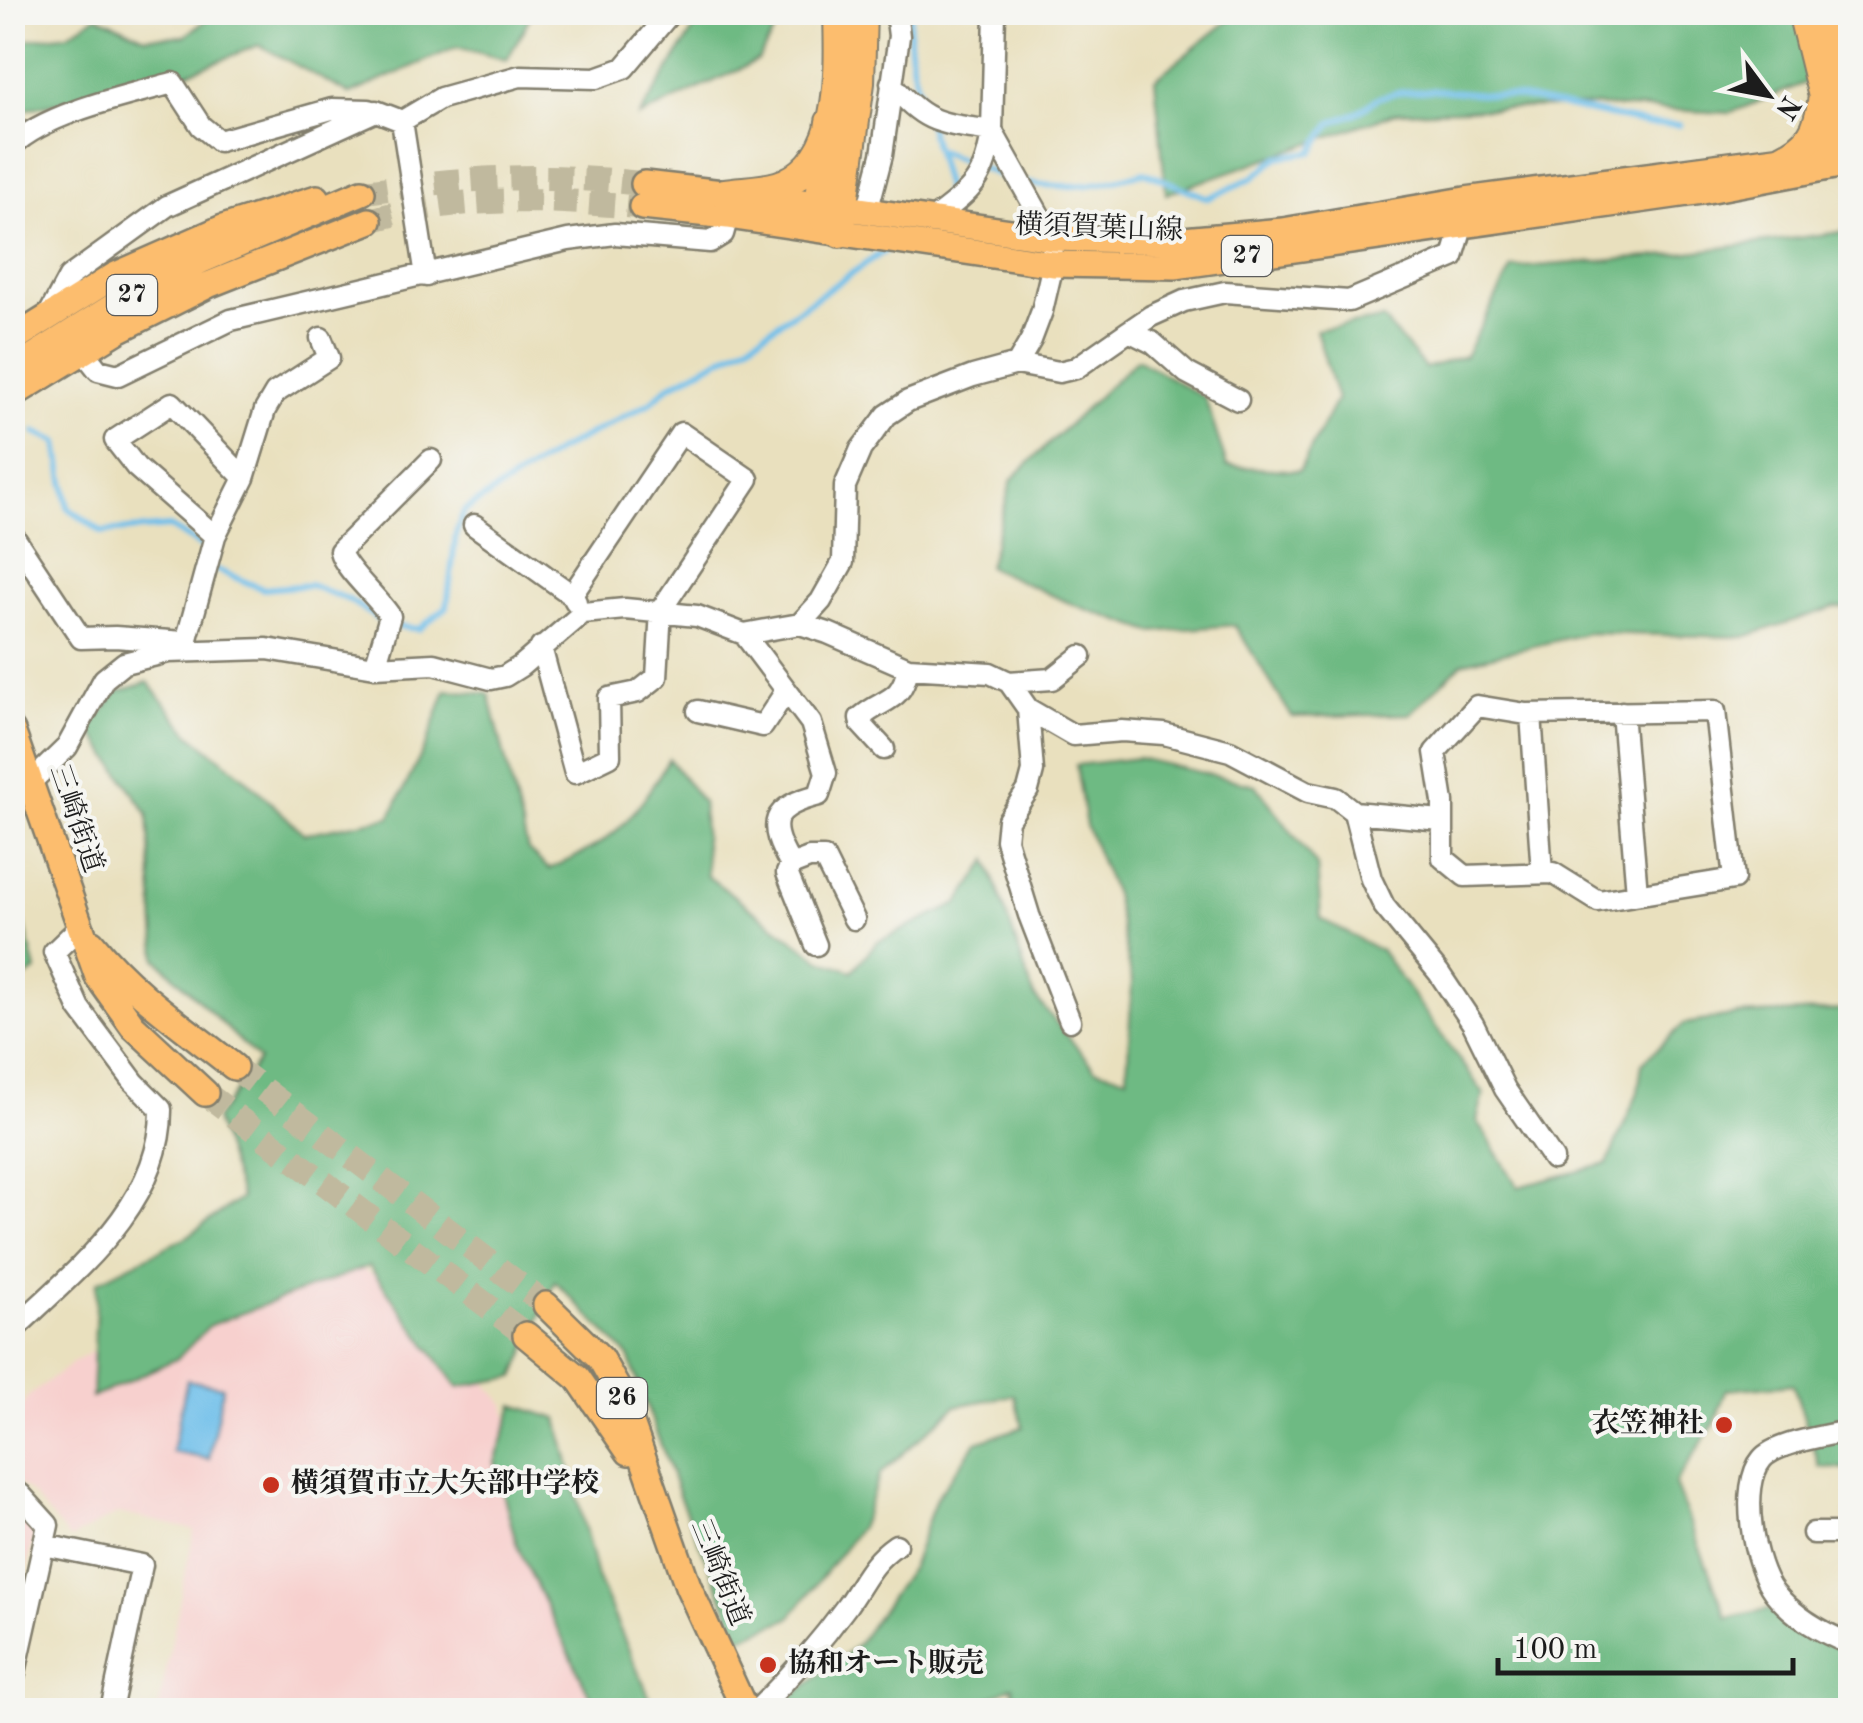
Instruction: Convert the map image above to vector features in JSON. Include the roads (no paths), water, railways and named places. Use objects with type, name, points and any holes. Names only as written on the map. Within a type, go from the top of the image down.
[{"type":"highway","points":[[726,205],[784,184],[816,156],[830,122],[838,79],[838,12]]},
{"type":"highway","points":[[843,214],[860,82],[862,12]]},
{"type":"highway","points":[[1802,12],[1819,76],[1848,149]]},
{"type":"highway","points":[[1822,12],[1848,103],[1848,149]]},
{"type":"highway","points":[[1783,158],[1811,140],[1820,119],[1819,76]]},
{"type":"highway","points":[[830,122],[843,214]]},
{"type":"main road","name":"横須賀葉山線","points":[[726,205],[843,214],[1053,251],[1175,266],[1702,191],[1848,149]]},
{"type":"main road","name":"横須賀葉山線","points":[[643,196],[930,222],[1053,251],[1283,231],[1465,200],[1848,149]]},
{"type":"main road","name":"27","points":[[12,370],[128,297],[362,192],[317,198],[223,228],[114,276],[47,318]]},
{"type":"main road","name":"27","points":[[82,351],[208,285],[369,222],[262,238]]},
{"type":"main road","points":[[12,340],[47,318]]},
{"type":"main road","points":[[12,395],[82,351]]},
{"type":"main road","name":"三崎街道","points":[[12,731],[98,978],[133,1026],[205,1092]]},
{"type":"main road","name":"三崎街道","points":[[80,927],[110,966],[234,1067]]},
{"type":"main road","name":"三崎街道","points":[[546,1304],[600,1358],[621,1396],[688,1586],[745,1710]]},
{"type":"main road","name":"三崎街道","points":[[526,1335],[578,1378],[611,1421],[662,1513]]},
{"type":"main road","points":[[578,1378],[594,1372],[600,1358]]},
{"type":"street","points":[[12,146],[22,136],[90,106],[173,82],[201,126],[218,141],[332,109],[376,110],[402,120],[442,98],[520,76],[596,78],[624,68],[671,12]]},
{"type":"street","points":[[843,214],[882,154],[899,36],[896,12]]},
{"type":"street","points":[[930,222],[968,193],[988,161],[995,13],[1005,12]]},
{"type":"street","points":[[891,83],[924,117],[992,131]]},
{"type":"street","points":[[47,318],[70,277],[167,206],[376,110]]},
{"type":"street","points":[[402,120],[426,276]]},
{"type":"street","points":[[992,131],[1053,251],[1031,340],[1017,364]]},
{"type":"street","points":[[82,351],[98,370],[118,375],[232,320],[568,240],[616,234],[710,242],[723,234],[726,205]]},
{"type":"street","points":[[800,624],[821,601],[843,562],[844,486],[850,467],[887,414],[908,400],[1017,364],[1060,372],[1076,368],[1151,316],[1184,301],[1225,292],[1349,300],[1453,257],[1462,224]]},
{"type":"street","points":[[1129,331],[1153,343],[1187,373],[1238,400]]},
{"type":"street","points":[[189,646],[215,536],[244,478],[256,430],[275,393],[329,358],[320,338]]},
{"type":"street","points":[[215,536],[136,467],[116,440],[172,403],[244,478]]},
{"type":"street","points":[[12,534],[82,638],[267,649],[375,667],[434,664],[491,679],[506,676],[541,647],[577,604],[681,432],[748,479],[661,610],[657,678],[638,692],[609,698],[610,756],[575,774],[541,647]]},
{"type":"street","points":[[375,667],[390,616],[378,597],[342,561],[340,551],[431,460]]},
{"type":"street","points":[[474,525],[577,604],[696,616],[744,634],[800,624],[908,668],[990,673],[1008,682],[1028,708],[1073,735],[1122,731],[1164,734],[1230,751],[1308,792],[1336,798],[1354,812],[1441,820]]},
{"type":"street","points":[[744,634],[811,723],[826,773],[819,795],[789,802],[780,811],[776,840],[792,866]]},
{"type":"street","points":[[32,781],[67,747],[104,679],[124,663],[189,646]]},
{"type":"street","points":[[1008,682],[1052,680],[1080,656]]},
{"type":"street","points":[[884,749],[860,718],[904,688],[908,668]]},
{"type":"street","points":[[698,711],[763,726],[786,691]]},
{"type":"street","points":[[1477,706],[1532,714],[1715,711],[1734,879],[1598,902],[1553,872],[1465,876],[1443,858],[1443,802],[1435,752],[1477,706]]},
{"type":"street","points":[[1028,708],[1034,771],[1028,790],[1008,820],[1006,840],[1070,1022]]},
{"type":"street","points":[[1622,712],[1637,894]]},
{"type":"street","points":[[1532,714],[1542,873]]},
{"type":"street","points":[[1354,812],[1371,879],[1384,906],[1448,986],[1473,1024],[1505,1088],[1553,1160]]},
{"type":"street","points":[[816,945],[790,884],[788,873],[792,866],[809,858],[824,858],[854,919]]},
{"type":"street","points":[[12,1331],[100,1246],[140,1191],[161,1133],[161,1109],[134,1082],[79,1008],[54,952],[80,927]]},
{"type":"street","points":[[1850,1430],[1775,1449],[1752,1475],[1750,1500],[1751,1530],[1771,1589],[1800,1618],[1850,1644]]},
{"type":"street","points":[[12,1686],[48,1525],[20,1494]]},
{"type":"street","points":[[1813,1533],[1850,1534]]},
{"type":"street","points":[[44,1544],[142,1565],[111,1710]]},
{"type":"street","points":[[758,1710],[847,1606],[876,1559],[896,1545]]},
{"type":"water","points":[[187,1380],[223,1387],[209,1459],[172,1452]]},
{"type":"waterway","points":[[911,12],[911,59],[923,105]]},
{"type":"waterway","points":[[1028,183],[1087,185],[1144,172],[1208,198],[1254,177],[1278,157],[1312,152],[1331,123],[1398,92],[1439,90],[1518,97],[1649,124],[1680,125]]},
{"type":"waterway","points":[[928,122],[946,189],[938,205]]},
{"type":"waterway","points":[[939,151],[1011,180]]},
{"type":"waterway","points":[[212,568],[263,589],[310,585],[349,600],[387,625],[419,629],[447,607],[456,533],[464,511],[558,451],[650,403],[669,386],[748,344],[889,248]]},
{"type":"waterway","points":[[35,432],[58,442],[68,508],[102,532],[170,527],[201,546],[204,552]]},
{"type":"tunnel","points":[[362,192],[503,178],[644,184]]},
{"type":"tunnel","points":[[369,221],[436,206],[504,201],[642,207]]},
{"type":"tunnel","points":[[234,1067],[546,1305]]},
{"type":"tunnel","points":[[205,1093],[526,1335]]},
{"type":"place","name":"衣笠神社","points":[[1724,1425]]},
{"type":"place","name":"横須賀市立大矢部中学校","points":[[271,1485]]},
{"type":"place","name":"協和オート販売","points":[[768,1665]]}]
